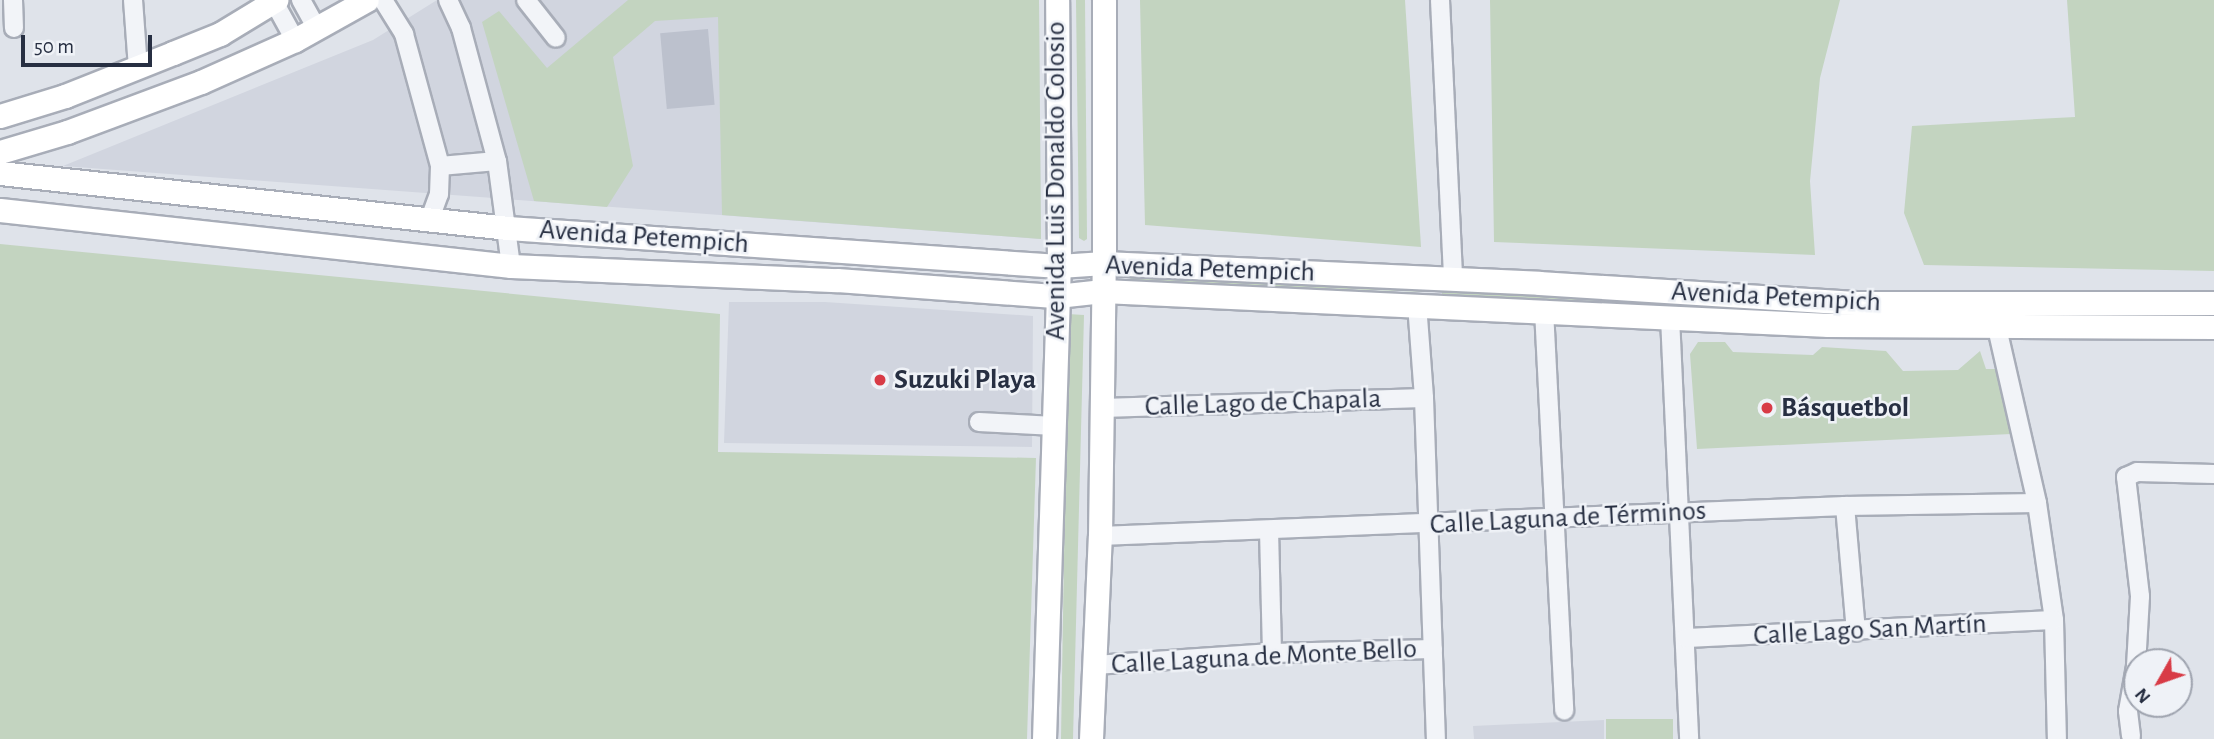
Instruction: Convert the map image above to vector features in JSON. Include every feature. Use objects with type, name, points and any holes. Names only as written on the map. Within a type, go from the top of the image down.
[{"type":"main road","points":[[0,116],[65,96],[138,68],[220,33],[274,0]]},
{"type":"main road","points":[[0,152],[130,110],[295,40],[367,0]]},
{"type":"main road","name":"Avenida Luis Donaldo Colosio","points":[[1044,739],[1059,266],[1056,0]]},
{"type":"main road","name":"Avenida Luis Donaldo Colosio","points":[[1091,739],[1100,536],[1104,0]]},
{"type":"main road","name":"Avenida Petempich","points":[[0,173],[508,228],[1059,266],[1104,263],[1859,303],[2214,303]]},
{"type":"main road","name":"Avenida Petempich","points":[[0,211],[511,266],[837,280],[1057,296],[1103,291],[1828,325],[1997,328],[2214,327]]},
{"type":"street","points":[[12,0],[14,28]]},
{"type":"street","points":[[133,0],[138,68]]},
{"type":"street","points":[[274,0],[295,40]]},
{"type":"street","points":[[301,0],[317,29]]},
{"type":"street","points":[[383,0],[404,34],[440,166],[439,194],[430,219]]},
{"type":"street","points":[[448,0],[461,28],[497,161],[511,266]]},
{"type":"street","points":[[526,0],[556,37]]},
{"type":"street","points":[[1440,0],[1453,280]]},
{"type":"street","points":[[440,166],[497,161]]},
{"type":"street","points":[[1417,304],[1436,739]]},
{"type":"street","points":[[1544,310],[1563,711]]},
{"type":"street","points":[[1670,317],[1689,739]]},
{"type":"street","points":[[1997,328],[2037,503],[2054,621],[2057,739]]},
{"type":"street","name":"Calle Lago de Chapala","points":[[1102,408],[1423,398]]},
{"type":"street","points":[[978,422],[1055,425]]},
{"type":"street","points":[[2131,736],[2127,711],[2136,666],[2140,596],[2126,477],[2137,472],[2214,474]]},
{"type":"street","name":"Calle Laguna de Términos","points":[[1100,536],[1846,506],[2037,503]]},
{"type":"street","points":[[1846,506],[1856,632]]},
{"type":"street","points":[[1269,530],[1272,653]]},
{"type":"street","name":"Calle Lago San Martín","points":[[1686,638],[2054,621]]},
{"type":"street","name":"Calle Laguna de Monte Bello","points":[[1095,665],[1272,653],[1433,649]]},
{"type":"shaded area","points":[[437,0],[1039,0],[1041,239],[63,166],[373,40]]},
{"type":"shaded area","name":"Suzuki Playa","points":[[729,302],[825,302],[1033,316],[1032,447],[724,443]]},
{"type":"shaded area","points":[[1604,720],[1604,739],[1474,739],[1473,726]]},
{"type":"green space","points":[[628,0],[1039,0],[1041,239],[722,215],[718,17],[655,21],[613,57],[633,166],[607,207],[534,201],[482,22],[499,11],[547,68]]},
{"type":"green space","points":[[1076,0],[1085,0],[1087,239],[1084,241],[1079,238]]},
{"type":"green space","points":[[1140,0],[1405,0],[1421,247],[1145,225]]},
{"type":"green space","points":[[1490,0],[1840,0],[1820,78],[1810,181],[1815,255],[1494,242]]},
{"type":"green space","points":[[2067,0],[2214,0],[2214,271],[1924,265],[1904,213],[1912,126],[2075,117]]},
{"type":"green space","points":[[0,244],[720,314],[718,452],[1036,458],[1027,739],[0,739]]},
{"type":"green space","points":[[1133,276],[1425,292],[1132,281],[1130,278]]},
{"type":"green space","points":[[1442,291],[1642,301],[1642,303],[1442,294]]},
{"type":"green space","points":[[1657,302],[1748,306],[1820,311],[1657,305]]},
{"type":"green space","points":[[1068,314],[1084,315],[1073,739],[1061,739]]},
{"type":"green space","points":[[1698,342],[1725,342],[1733,352],[1813,355],[1822,347],[1886,351],[1903,371],[1958,370],[1980,351],[1986,369],[1996,369],[2011,434],[1697,449],[1690,354]]},
{"type":"green space","points":[[1606,719],[1673,719],[1673,739],[1606,739]]},
{"type":"building","points":[[708,29],[715,105],[667,109],[660,33]]},
{"type":"place","name":"Suzuki Playa","points":[[880,380]]},
{"type":"place","name":"Básquetbol","points":[[1767,408]]}]
